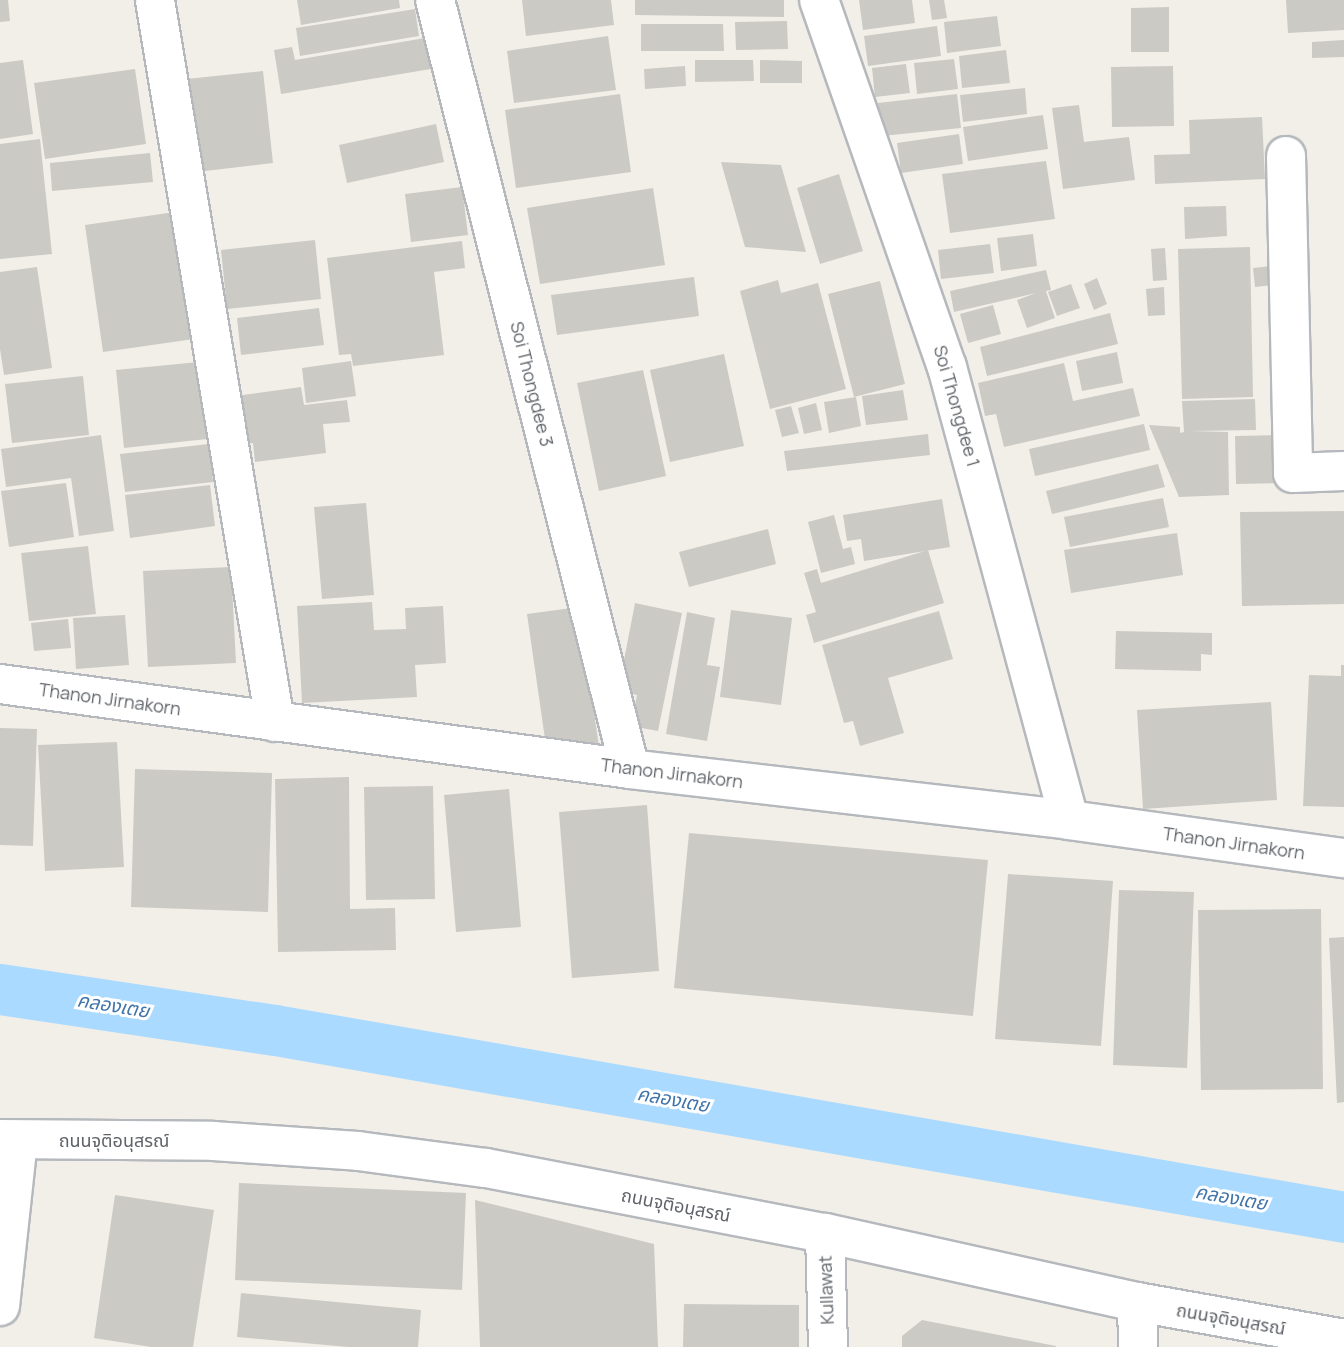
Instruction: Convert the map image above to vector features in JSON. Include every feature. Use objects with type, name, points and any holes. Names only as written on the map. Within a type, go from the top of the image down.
[{"type":"street","points":[[155,0],[275,722]]},
{"type":"street","name":"Soi Thongdee 3","points":[[435,0],[629,769]]},
{"type":"street","name":"Soi Thongdee 1","points":[[819,0],[947,367],[1069,820]]},
{"type":"street","points":[[1286,156],[1293,473],[1344,471]]},
{"type":"street","name":"Thanon Jirnakorn","points":[[0,684],[629,769],[1069,820],[1344,858]]},
{"type":"street","points":[[0,1306],[9,1139]]},
{"type":"street","name":"ถนนจุติอนุสรณ์","points":[[9,1139],[213,1141],[358,1151],[486,1168],[825,1233],[1137,1302],[1344,1339]]},
{"type":"street","name":"Kullawat","points":[[825,1233],[828,1347]]},
{"type":"street","points":[[1137,1302],[1138,1347]]},
{"type":"building","points":[[0,0],[8,0],[10,21],[0,22]]},
{"type":"building","points":[[297,0],[399,0],[400,8],[301,25]]},
{"type":"building","points":[[522,0],[611,0],[614,25],[526,36]]},
{"type":"building","points":[[635,0],[784,0],[784,17],[635,15]]},
{"type":"building","points":[[859,0],[912,0],[915,23],[863,30]]},
{"type":"building","points":[[929,0],[944,0],[947,18],[932,20]]},
{"type":"building","points":[[1286,0],[1344,0],[1344,30],[1288,33]]},
{"type":"building","points":[[1169,7],[1169,52],[1131,52],[1131,8]]},
{"type":"building","points":[[415,9],[419,36],[300,56],[296,28]]},
{"type":"building","points":[[997,16],[1001,46],[947,53],[944,22]]},
{"type":"building","points":[[787,21],[788,49],[736,50],[735,22]]},
{"type":"building","points":[[641,24],[723,24],[724,51],[641,51]]},
{"type":"building","points":[[937,26],[941,56],[868,66],[864,36]]},
{"type":"building","points":[[608,36],[616,90],[514,103],[507,51]]},
{"type":"building","points":[[425,38],[431,69],[281,94],[274,50],[292,47],[295,60]]},
{"type":"building","points":[[1344,40],[1344,57],[1312,58],[1312,42]]},
{"type":"building","points":[[1006,50],[1010,83],[962,88],[959,56]]},
{"type":"building","points":[[954,59],[958,89],[917,94],[914,63]]},
{"type":"building","points":[[23,60],[33,134],[0,139],[0,63]]},
{"type":"building","points":[[695,60],[753,60],[754,81],[695,82]]},
{"type":"building","points":[[760,60],[802,61],[802,83],[760,83]]},
{"type":"building","points":[[906,64],[910,93],[875,97],[872,68]]},
{"type":"building","points":[[685,66],[686,86],[645,89],[644,69]]},
{"type":"building","points":[[1173,66],[1174,126],[1112,127],[1111,67]]},
{"type":"building","points":[[135,69],[146,144],[45,159],[34,83]]},
{"type":"building","points":[[263,71],[273,163],[188,173],[177,80]]},
{"type":"building","points":[[1025,88],[1027,114],[963,122],[960,95]]},
{"type":"building","points":[[620,94],[631,172],[516,188],[505,110]]},
{"type":"building","points":[[957,94],[961,128],[882,136],[878,103]]},
{"type":"building","points":[[1079,105],[1084,142],[1129,137],[1135,180],[1063,189],[1052,108]]},
{"type":"building","points":[[1043,115],[1048,149],[968,161],[963,127]]},
{"type":"building","points":[[1262,117],[1265,179],[1155,184],[1154,155],[1190,154],[1189,120]]},
{"type":"building","points":[[436,124],[444,162],[347,183],[339,145]]},
{"type":"building","points":[[959,134],[963,164],[901,173],[897,143]]},
{"type":"building","points":[[40,139],[52,254],[0,259],[0,144]]},
{"type":"building","points":[[150,153],[153,182],[52,191],[50,163]]},
{"type":"building","points":[[1046,161],[1055,219],[950,233],[942,174]]},
{"type":"building","points":[[721,162],[781,165],[806,252],[745,247]]},
{"type":"building","points":[[839,174],[863,251],[820,264],[797,188]]},
{"type":"building","points":[[462,187],[468,235],[411,242],[405,194]]},
{"type":"building","points":[[653,188],[665,265],[540,284],[527,208]]},
{"type":"building","points":[[1226,206],[1227,236],[1185,239],[1184,207]]},
{"type":"building","points":[[175,212],[194,339],[103,352],[85,225]]},
{"type":"building","points":[[1033,234],[1037,266],[1001,271],[997,238]]},
{"type":"building","points":[[315,240],[321,299],[227,309],[221,250]]},
{"type":"building","points":[[462,241],[465,268],[434,272],[444,355],[353,366],[351,354],[339,355],[327,258]]},
{"type":"building","points":[[990,244],[994,273],[941,279],[938,250]]},
{"type":"building","points":[[1250,247],[1253,397],[1182,399],[1178,249]]},
{"type":"building","points":[[1165,248],[1167,280],[1153,281],[1151,249]]},
{"type":"building","points":[[1271,266],[1273,285],[1255,287],[1253,268]]},
{"type":"building","points":[[37,267],[52,368],[4,375],[0,349],[0,272]]},
{"type":"building","points":[[1046,270],[1051,290],[1046,291],[1055,318],[1027,328],[1017,300],[1036,293],[954,312],[950,291]]},
{"type":"building","points":[[694,277],[699,316],[557,335],[551,295]]},
{"type":"building","points":[[1097,278],[1107,304],[1094,310],[1084,284]]},
{"type":"building","points":[[778,280],[781,293],[818,283],[846,389],[770,409],[740,291]]},
{"type":"building","points":[[880,281],[905,384],[854,397],[828,294]]},
{"type":"building","points":[[1071,284],[1080,308],[1057,316],[1048,292]]},
{"type":"building","points":[[1164,287],[1165,315],[1148,316],[1146,289]]},
{"type":"building","points":[[993,305],[1001,334],[968,343],[960,314]]},
{"type":"building","points":[[319,308],[324,345],[241,355],[237,318]]},
{"type":"building","points":[[1110,313],[1118,344],[987,376],[980,347]]},
{"type":"building","points":[[1117,352],[1123,383],[1082,391],[1076,361]]},
{"type":"building","points":[[724,354],[744,446],[670,462],[650,370]]},
{"type":"building","points":[[209,361],[216,438],[124,448],[116,370]]},
{"type":"building","points":[[351,361],[356,396],[306,403],[302,368]]},
{"type":"building","points":[[1064,363],[1073,401],[1133,388],[1140,416],[1004,447],[996,414],[985,416],[978,383]]},
{"type":"building","points":[[643,370],[666,476],[599,491],[577,383]]},
{"type":"building","points":[[83,376],[89,435],[12,443],[5,384]]},
{"type":"building","points":[[301,387],[304,405],[347,400],[350,422],[323,424],[326,453],[255,462],[253,443],[241,444],[235,396]]},
{"type":"building","points":[[903,390],[908,420],[866,425],[862,396]]},
{"type":"building","points":[[856,397],[861,426],[829,433],[824,402]]},
{"type":"building","points":[[1255,399],[1256,430],[1190,431],[1228,432],[1229,495],[1179,497],[1149,425],[1180,427],[1180,433],[1184,432],[1182,401]]},
{"type":"building","points":[[816,403],[822,430],[804,434],[798,408]]},
{"type":"building","points":[[791,406],[799,433],[782,437],[775,410]]},
{"type":"building","points":[[1144,424],[1150,450],[1035,476],[1029,449]]},
{"type":"building","points":[[928,434],[930,455],[787,471],[784,451]]},
{"type":"building","points":[[101,435],[114,531],[79,536],[71,478],[6,487],[1,449]]},
{"type":"building","points":[[1280,435],[1282,483],[1236,484],[1235,436]]},
{"type":"building","points":[[209,444],[213,482],[125,492],[120,454]]},
{"type":"building","points":[[1158,464],[1165,487],[1052,514],[1046,491]]},
{"type":"building","points":[[66,483],[74,537],[9,547],[1,491]]},
{"type":"building","points":[[210,485],[215,526],[130,538],[125,495]]},
{"type":"building","points":[[1163,498],[1169,527],[1070,547],[1064,517]]},
{"type":"building","points":[[942,499],[950,547],[864,561],[861,539],[847,541],[843,515]]},
{"type":"building","points":[[366,503],[374,595],[322,599],[314,507]]},
{"type":"building","points":[[1344,511],[1344,604],[1242,606],[1240,512]]},
{"type":"building","points":[[834,515],[843,549],[851,547],[855,564],[821,573],[808,522]]},
{"type":"building","points":[[768,529],[776,564],[689,587],[679,552]]},
{"type":"building","points":[[1177,533],[1183,575],[1071,593],[1064,550]]},
{"type":"building","points":[[88,546],[96,614],[29,621],[21,553]]},
{"type":"building","points":[[928,550],[944,603],[814,643],[806,615],[816,612],[804,573],[817,569],[821,583]]},
{"type":"building","points":[[231,567],[236,663],[148,667],[143,571]]},
{"type":"building","points":[[372,602],[374,630],[406,629],[405,608],[443,606],[446,663],[415,665],[417,697],[302,703],[297,606]]},
{"type":"building","points":[[635,603],[682,613],[658,731],[631,726],[637,695],[618,691]]},
{"type":"building","points":[[579,607],[599,747],[547,753],[527,614]]},
{"type":"building","points":[[731,610],[792,618],[781,705],[720,697]]},
{"type":"building","points":[[939,611],[953,659],[888,678],[904,733],[860,746],[853,721],[844,723],[822,645]]},
{"type":"building","points":[[687,612],[715,618],[707,665],[720,667],[707,741],[666,734]]},
{"type":"building","points":[[125,615],[129,665],[76,669],[73,618]]},
{"type":"building","points":[[68,619],[71,648],[34,651],[31,623]]},
{"type":"building","points":[[1116,631],[1212,633],[1212,655],[1201,654],[1201,671],[1115,669]]},
{"type":"building","points":[[1341,665],[1344,665],[1344,807],[1303,806],[1309,675],[1341,676]]},
{"type":"building","points":[[1271,702],[1277,800],[1143,809],[1137,710]]},
{"type":"building","points":[[0,728],[37,729],[33,846],[0,845]]},
{"type":"building","points":[[117,742],[124,867],[45,871],[38,745]]},
{"type":"building","points":[[135,769],[272,773],[268,912],[131,907]]},
{"type":"building","points":[[349,777],[350,909],[395,908],[396,950],[278,952],[275,779]]},
{"type":"building","points":[[433,786],[435,899],[366,900],[364,787]]},
{"type":"building","points":[[509,789],[521,927],[456,932],[444,795]]},
{"type":"building","points":[[647,805],[659,971],[572,978],[559,812]]},
{"type":"building","points":[[689,833],[988,860],[973,1016],[674,988]]},
{"type":"building","points":[[1008,874],[1113,881],[1101,1046],[995,1039]]},
{"type":"building","points":[[1119,890],[1194,892],[1187,1068],[1113,1065]]},
{"type":"building","points":[[1321,909],[1323,1089],[1201,1090],[1198,910]]},
{"type":"building","points":[[1344,937],[1344,1102],[1337,1103],[1329,938]]},
{"type":"building","points":[[239,1183],[466,1193],[462,1290],[235,1280]]},
{"type":"building","points":[[115,1195],[214,1210],[193,1347],[151,1347],[94,1338]]},
{"type":"building","points":[[475,1200],[654,1244],[658,1347],[480,1347]]},
{"type":"building","points":[[241,1293],[421,1310],[418,1347],[348,1347],[237,1337]]},
{"type":"building","points":[[684,1304],[799,1305],[799,1347],[683,1347]]},
{"type":"building","points":[[922,1320],[1056,1347],[902,1347],[902,1336]]},
{"type":"waterway","name":"คลองเตย","points":[[0,989],[275,1030],[1344,1217]]}]
